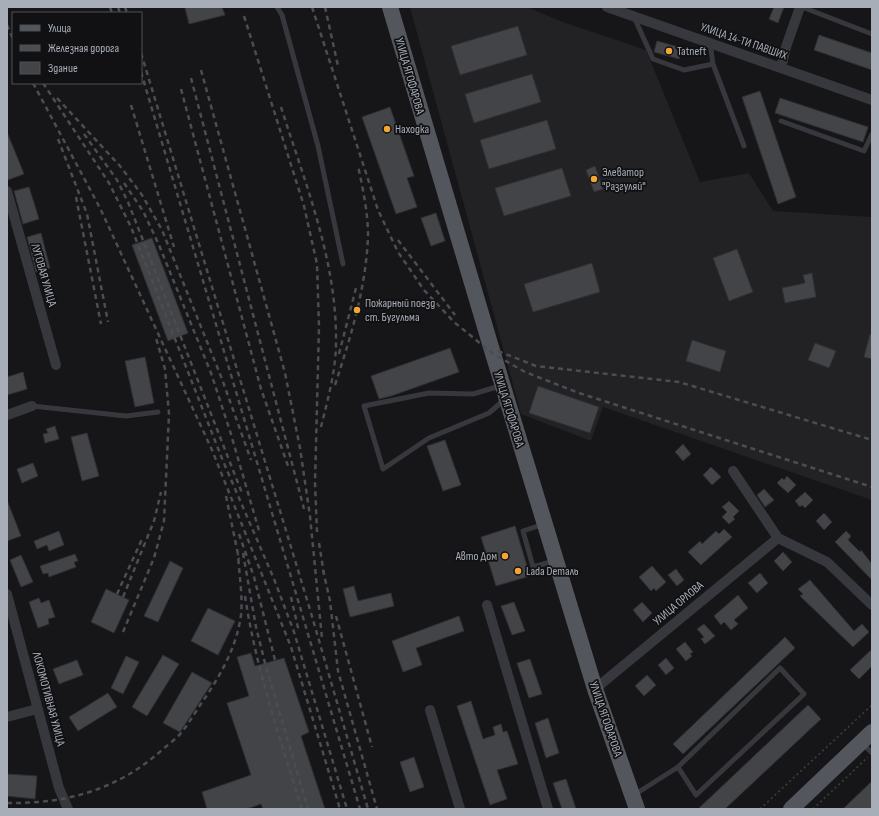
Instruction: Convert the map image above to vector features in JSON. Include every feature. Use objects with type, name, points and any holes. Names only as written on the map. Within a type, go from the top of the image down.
[{"type":"main road","name":"УЛИЦА ЯГОФАРОВА","points":[[390,7],[504,392],[595,689],[634,802]]},
{"type":"main road","points":[[791,809],[869,745]]},
{"type":"street","points":[[781,68],[786,47],[801,7]]},
{"type":"street","name":"УЛИЦА 14-ТИ ПАВШИХ","points":[[612,8],[872,100]]},
{"type":"street","name":"ЛУГОВАЯ УЛИЦА","points":[[7,191],[56,365]]},
{"type":"street","points":[[7,415],[32,406]]},
{"type":"street","points":[[733,471],[778,538],[827,562],[872,605]]},
{"type":"street","name":"УЛИЦА ОРЛОВА","points":[[595,689],[778,538]]},
{"type":"street","name":"ЛОКОМОТИВНАЯ УЛИЦА","points":[[7,594],[12,629],[37,709],[59,788],[68,809]]},
{"type":"street","points":[[487,605],[548,809]]},
{"type":"street","points":[[7,717],[37,709]]},
{"type":"street","points":[[430,710],[460,809]]},
{"type":"lane","points":[[277,7],[282,15],[318,146],[343,264]]},
{"type":"lane","points":[[801,7],[872,34]]},
{"type":"lane","points":[[634,17],[653,59],[684,70],[713,64]]},
{"type":"lane","points":[[710,43],[713,64],[744,146]]},
{"type":"lane","points":[[781,122],[864,151],[872,134]]},
{"type":"lane","points":[[504,392],[489,413],[429,438],[383,469],[364,406],[429,393],[473,394],[504,392]]},
{"type":"lane","points":[[32,406],[126,416],[158,412]]},
{"type":"lane","points":[[545,524],[523,531],[533,567],[556,561]]},
{"type":"lane","points":[[634,802],[678,767],[780,668],[804,694],[696,795],[678,767]]},
{"type":"path","points":[[760,809],[872,705]]},
{"type":"path","points":[[813,809],[869,745]]},
{"type":"shaded area","points":[[410,7],[527,7],[560,21],[646,50],[700,182],[749,173],[773,211],[872,217],[872,500],[603,407],[591,441],[521,414]]},
{"type":"building","points":[[222,7],[225,15],[189,24],[185,8]]},
{"type":"building","points":[[774,7],[784,7],[778,23],[769,19]]},
{"type":"building","points":[[518,26],[527,55],[460,75],[451,46]]},
{"type":"building","points":[[819,35],[872,53],[872,70],[814,50]]},
{"type":"building","points":[[657,41],[682,48],[679,59],[654,52]]},
{"type":"building","points":[[532,74],[541,102],[474,123],[465,94]]},
{"type":"building","points":[[760,91],[796,197],[778,204],[742,97]]},
{"type":"building","points":[[780,98],[868,127],[863,142],[775,113]]},
{"type":"building","points":[[390,107],[414,176],[407,178],[417,207],[396,214],[362,117]]},
{"type":"building","points":[[547,120],[556,149],[489,169],[480,140]]},
{"type":"building","points":[[7,132],[24,174],[8,180],[7,176]]},
{"type":"building","name":"Элеватор \"Разгуляй\"","points":[[595,166],[603,189],[594,192],[586,170]]},
{"type":"building","points":[[562,168],[571,196],[504,216],[495,188]]},
{"type":"building","points":[[29,187],[39,219],[23,224],[14,191]]},
{"type":"building","points":[[436,213],[445,241],[431,246],[421,218]]},
{"type":"building","points":[[41,233],[50,268],[36,272],[27,237]]},
{"type":"building","points":[[152,238],[188,333],[168,341],[132,245]]},
{"type":"building","points":[[737,249],[753,292],[729,301],[713,258]]},
{"type":"building","points":[[592,263],[600,292],[533,312],[524,284]]},
{"type":"building","points":[[812,273],[816,297],[785,303],[782,288],[805,283],[803,275]]},
{"type":"building","points":[[870,334],[872,334],[872,359],[864,357]]},
{"type":"building","points":[[692,340],[726,351],[720,372],[686,361]]},
{"type":"building","points":[[815,343],[836,351],[829,368],[808,360]]},
{"type":"building","points":[[450,348],[459,372],[379,399],[371,376]]},
{"type":"building","points":[[145,357],[154,403],[135,407],[125,361]]},
{"type":"building","points":[[23,372],[27,389],[7,395],[7,377]]},
{"type":"building","points":[[538,386],[599,407],[590,433],[529,413]]},
{"type":"building","points":[[55,426],[59,439],[45,443],[43,434],[48,433],[46,429]]},
{"type":"building","points":[[87,433],[99,476],[82,481],[71,437]]},
{"type":"building","points":[[445,440],[461,485],[443,491],[427,446]]},
{"type":"building","points":[[683,444],[691,454],[683,461],[675,452]]},
{"type":"building","points":[[33,463],[38,476],[22,483],[17,469]]},
{"type":"building","points":[[711,467],[721,477],[712,485],[703,475]]},
{"type":"building","points":[[787,476],[796,485],[788,493],[777,483],[782,478],[784,480]]},
{"type":"building","points":[[764,489],[774,500],[765,507],[757,495]]},
{"type":"building","points":[[805,492],[813,500],[805,508],[802,505],[800,507],[795,501]]},
{"type":"building","points":[[7,500],[21,536],[7,541]]},
{"type":"building","points":[[729,501],[739,511],[733,517],[735,519],[729,524],[722,517],[727,512],[722,507]]},
{"type":"building","points":[[824,513],[832,522],[824,530],[816,521]]},
{"type":"building","points":[[515,526],[530,576],[496,586],[481,537]]},
{"type":"building","points":[[724,529],[732,537],[701,565],[688,552],[700,541],[702,544],[716,531],[719,534]]},
{"type":"building","points":[[59,531],[64,545],[49,551],[47,545],[37,549],[34,541]]},
{"type":"building","points":[[846,531],[851,536],[848,540],[860,552],[861,550],[872,564],[872,580],[835,542]]},
{"type":"building","points":[[783,552],[792,562],[783,571],[774,561]]},
{"type":"building","points":[[75,554],[78,561],[74,562],[76,567],[49,577],[48,573],[43,574],[40,566]]},
{"type":"building","points":[[21,555],[33,582],[21,587],[10,560]]},
{"type":"building","points":[[170,561],[183,568],[158,622],[144,616]]},
{"type":"building","points":[[652,566],[666,582],[656,591],[654,588],[651,591],[639,577]]},
{"type":"building","points":[[676,569],[684,580],[677,586],[668,575]]},
{"type":"building","points":[[760,573],[768,583],[757,593],[748,583]]},
{"type":"building","points":[[810,580],[854,631],[862,624],[869,632],[853,647],[800,596],[803,594],[798,589]]},
{"type":"building","points":[[354,586],[358,601],[391,593],[394,606],[350,617],[343,589]]},
{"type":"building","points":[[106,589],[129,600],[114,633],[91,622]]},
{"type":"building","points":[[738,595],[748,608],[734,620],[738,624],[731,630],[724,622],[721,625],[714,616]]},
{"type":"building","points":[[39,598],[41,603],[49,600],[55,617],[48,619],[49,624],[38,628],[29,602]]},
{"type":"building","points":[[514,602],[525,631],[512,635],[501,606]]},
{"type":"building","points":[[642,602],[652,613],[643,622],[633,610]]},
{"type":"building","points":[[208,608],[235,621],[218,655],[191,641]]},
{"type":"building","points":[[459,616],[464,631],[416,648],[422,665],[403,672],[392,641]]},
{"type":"building","points":[[704,624],[715,636],[705,644],[701,639],[704,637],[697,629]]},
{"type":"building","points":[[785,637],[795,648],[683,754],[673,744]]},
{"type":"building","points":[[685,642],[693,652],[690,654],[692,656],[686,661],[676,649]]},
{"type":"building","points":[[872,649],[872,666],[859,679],[850,670]]},
{"type":"building","points":[[251,653],[255,666],[284,658],[309,732],[301,736],[325,809],[263,809],[261,804],[247,809],[207,809],[202,792],[251,775],[227,703],[249,696],[237,657]]},
{"type":"building","points":[[163,655],[179,664],[147,716],[132,707]]},
{"type":"building","points":[[126,656],[139,662],[123,694],[111,688]]},
{"type":"building","points":[[666,658],[674,668],[666,675],[658,665]]},
{"type":"building","points":[[530,659],[542,694],[529,698],[517,663]]},
{"type":"building","points":[[77,660],[83,675],[59,684],[53,669]]},
{"type":"building","points":[[192,672],[212,683],[180,732],[163,723]]},
{"type":"building","points":[[647,675],[656,685],[644,696],[635,686]]},
{"type":"building","points":[[108,693],[117,707],[78,731],[69,717]]},
{"type":"building","points":[[471,701],[483,739],[495,735],[493,727],[501,724],[503,732],[507,731],[518,764],[497,770],[507,799],[490,805],[457,706]]},
{"type":"building","points":[[808,705],[821,719],[725,809],[698,809]]},
{"type":"building","points":[[548,718],[559,753],[546,758],[535,723]]},
{"type":"building","points":[[414,757],[424,787],[410,792],[400,762]]},
{"type":"building","points":[[7,774],[37,776],[35,799],[7,796]]},
{"type":"building","points":[[566,779],[576,809],[562,809],[553,783]]},
{"type":"building","points":[[872,781],[872,809],[843,809]]},
{"type":"railway","points":[[110,7],[112,12]]},
{"type":"railway","points":[[118,7],[120,12]]},
{"type":"railway","points":[[125,7],[127,12]]},
{"type":"railway","points":[[312,7],[378,210],[398,252],[424,290],[454,322],[492,353],[525,372],[579,393],[872,487]]},
{"type":"railway","points":[[325,7],[338,66]]},
{"type":"railway","points":[[244,16],[304,206],[317,264],[319,326],[315,483],[317,532]]},
{"type":"railway","points":[[7,25],[12,37]]},
{"type":"railway","points":[[142,56],[311,613],[368,809]]},
{"type":"railway","points":[[201,70],[285,373],[300,448],[310,516],[322,638]]},
{"type":"railway","points":[[142,75],[360,809]]},
{"type":"railway","points":[[191,78],[304,509]]},
{"type":"railway","points":[[34,84],[100,208],[212,450],[291,647],[340,809]]},
{"type":"railway","points":[[44,84],[109,183],[131,227],[223,461],[274,579],[294,632],[347,809]]},
{"type":"railway","points":[[181,89],[261,389],[288,466]]},
{"type":"railway","points":[[57,98],[120,166],[142,195],[162,230],[222,379],[251,460]]},
{"type":"railway","points":[[131,105],[174,247]]},
{"type":"railway","points":[[281,107],[318,223],[331,282],[335,312],[336,353],[331,387],[320,431]]},
{"type":"railway","points":[[84,134],[117,180],[128,202],[242,493]]},
{"type":"railway","points":[[58,139],[87,214],[108,322]]},
{"type":"railway","points":[[335,385],[357,312],[367,255],[367,219],[358,166]]},
{"type":"railway","points":[[124,183],[143,211],[159,245],[211,373],[230,431],[260,534]]},
{"type":"railway","points":[[76,197],[101,324]]},
{"type":"railway","points":[[398,240],[455,315]]},
{"type":"railway","points":[[339,354],[356,288]]},
{"type":"railway","points":[[123,632],[154,558],[164,521],[169,414],[165,369],[156,338]]},
{"type":"railway","points":[[498,351],[536,366],[679,382],[872,440]]},
{"type":"railway","points":[[123,597],[154,521],[161,492]]},
{"type":"railway","points":[[226,496],[239,559]]},
{"type":"railway","points":[[239,534],[254,577],[275,660]]},
{"type":"railway","points":[[117,594],[143,537]]},
{"type":"railway","points":[[319,543],[324,574]]},
{"type":"railway","points":[[243,553],[256,627],[265,663],[308,809]]},
{"type":"railway","points":[[7,803],[50,801],[90,792],[128,775],[146,763],[179,735],[217,679],[228,658],[236,637],[241,615],[238,554]]},
{"type":"railway","points":[[323,570],[330,601],[338,671],[377,809]]},
{"type":"railway","points":[[245,596],[255,650],[262,677],[302,809]]},
{"type":"railway","points":[[291,597],[299,632]]},
{"type":"railway","points":[[336,616],[372,747]]},
{"type":"place","name":"Tatneft","points":[[669,51]]},
{"type":"place","name":"Находка","points":[[387,129]]},
{"type":"place","name":"Элеватор \"Разгуляй\"","points":[[594,179]]},
{"type":"place","name":"Пожарный поезд ст. Бугульма","points":[[357,310]]},
{"type":"place","name":"Авто Дом","points":[[505,556]]},
{"type":"place","name":"Lada Dеталь","points":[[518,571]]}]
